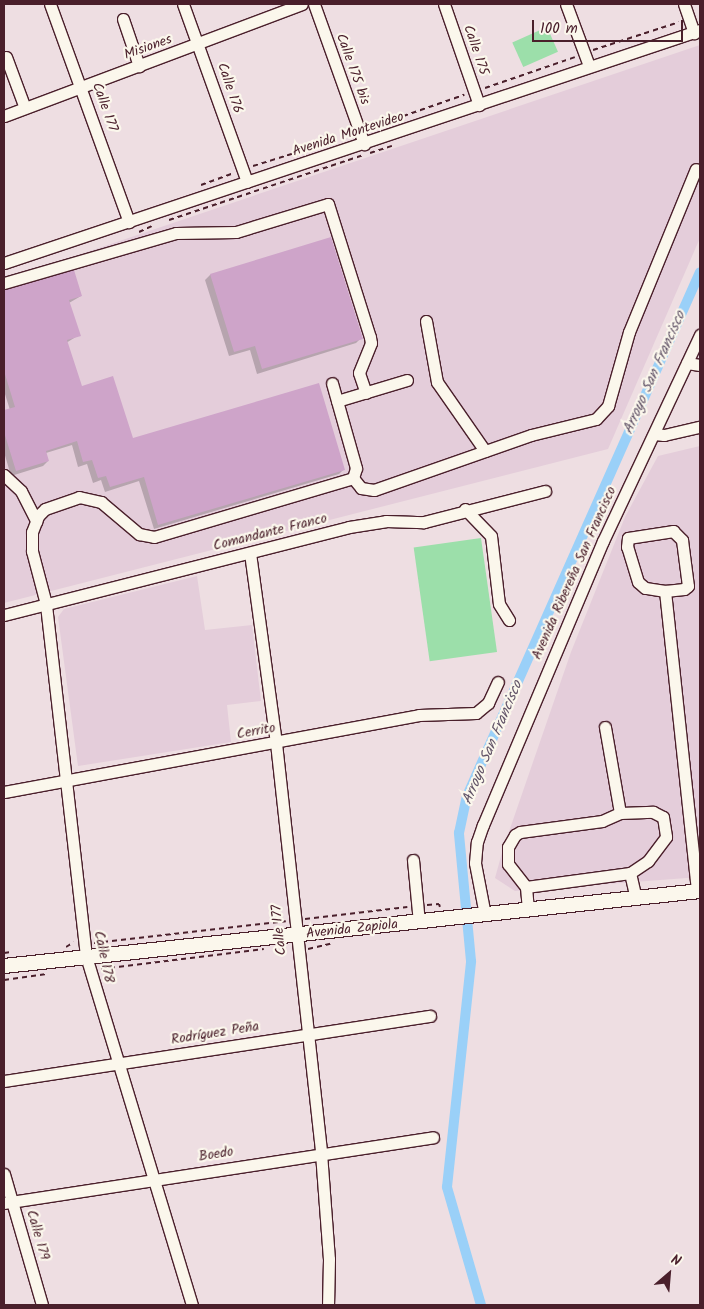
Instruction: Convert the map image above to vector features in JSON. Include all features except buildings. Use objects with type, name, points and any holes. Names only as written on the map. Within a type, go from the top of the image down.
[{"type":"main road","name":"Avenida Zapiola","points":[[4,966],[85,949],[295,935],[419,922],[446,914],[480,916],[699,891]]},
{"type":"street","name":"Calle 177","points":[[50,4],[82,87],[129,222]]},
{"type":"street","name":"Calle 176","points":[[183,4],[247,182]]},
{"type":"street","name":"Misiones","points":[[4,116],[198,45],[302,4]]},
{"type":"street","name":"Calle 175 bis","points":[[314,4],[364,144]]},
{"type":"street","name":"Calle 175","points":[[444,4],[479,105]]},
{"type":"street","points":[[566,4],[589,66]]},
{"type":"street","points":[[684,4],[697,32]]},
{"type":"street","points":[[123,20],[139,66]]},
{"type":"street","name":"Avenida Montevideo","points":[[4,263],[364,144],[589,66],[697,32]]},
{"type":"street","points":[[6,57],[25,108]]},
{"type":"street","points":[[353,478],[361,488],[374,490],[532,435],[596,419],[608,406],[629,332],[696,170]]},
{"type":"street","points":[[4,283],[176,233],[236,232],[328,204],[370,337],[371,344],[359,373],[366,393]]},
{"type":"street","points":[[426,320],[437,382],[485,451]]},
{"type":"street","name":"Avenida Ribereña San Francisco","points":[[480,916],[475,863],[477,842],[513,750],[603,541],[700,335]]},
{"type":"street","points":[[687,363],[700,365]]},
{"type":"street","points":[[337,401],[407,380]]},
{"type":"street","points":[[332,382],[356,468],[353,478]]},
{"type":"street","points":[[654,434],[664,435],[700,426]]},
{"type":"street","points":[[4,475],[18,487],[36,521],[45,509],[69,500],[90,498],[110,508],[139,534],[154,537],[353,478]]},
{"type":"street","name":"Comandante Franco","points":[[4,615],[349,527],[386,521],[424,522],[465,509],[545,491]]},
{"type":"street","points":[[465,509],[491,536],[499,604],[509,620]]},
{"type":"street","name":"Calle 178","points":[[36,521],[32,551],[46,604],[85,949],[192,1305]]},
{"type":"street","points":[[673,531],[680,536],[688,586],[684,589],[665,591],[652,590],[638,582],[626,547],[632,535],[673,531]]},
{"type":"street","name":"Calle 177","points":[[250,553],[276,743],[293,920],[321,1153],[329,1259],[328,1305]]},
{"type":"street","points":[[665,591],[699,891]]},
{"type":"street","name":"Cerrito","points":[[4,792],[419,716],[476,713],[485,707],[498,682]]},
{"type":"street","points":[[605,727],[620,813]]},
{"type":"street","points":[[526,887],[630,873],[657,852],[666,837],[666,828],[659,814],[620,813],[602,821],[520,832],[515,835],[508,847],[508,864],[526,887],[528,910]]},
{"type":"street","points":[[413,860],[419,922]]},
{"type":"street","points":[[630,873],[636,898]]},
{"type":"street","name":"Rodríguez Peña","points":[[4,1081],[430,1016]]},
{"type":"street","name":"Boedo","points":[[8,1202],[433,1137]]},
{"type":"street","name":"Calle 179","points":[[4,1174],[8,1202],[42,1305]]},
{"type":"path","points":[[167,220],[400,142]]},
{"type":"path","points":[[138,232],[158,224]]},
{"type":"path","points":[[58,947],[72,942],[85,949],[293,920],[439,904],[440,910],[446,914]]},
{"type":"path","points":[[4,953],[13,952]]},
{"type":"shaded area","points":[[700,45],[700,238],[608,449],[4,603],[4,280]]},
{"type":"shaded area","points":[[700,446],[700,877],[515,891],[495,878],[503,849],[571,652],[625,517],[658,456]]},
{"type":"shaded area","points":[[197,576],[205,630],[252,625],[261,701],[227,705],[231,742],[78,766],[58,617],[64,609]]},
{"type":"green space","points":[[547,27],[558,52],[523,67],[512,42]]},
{"type":"green space","points":[[481,538],[497,652],[430,661],[414,547]]},
{"type":"waterway","name":"Arroyo San Francisco","points":[[481,1305],[447,1187],[471,961],[459,833],[467,796],[700,272]]}]
